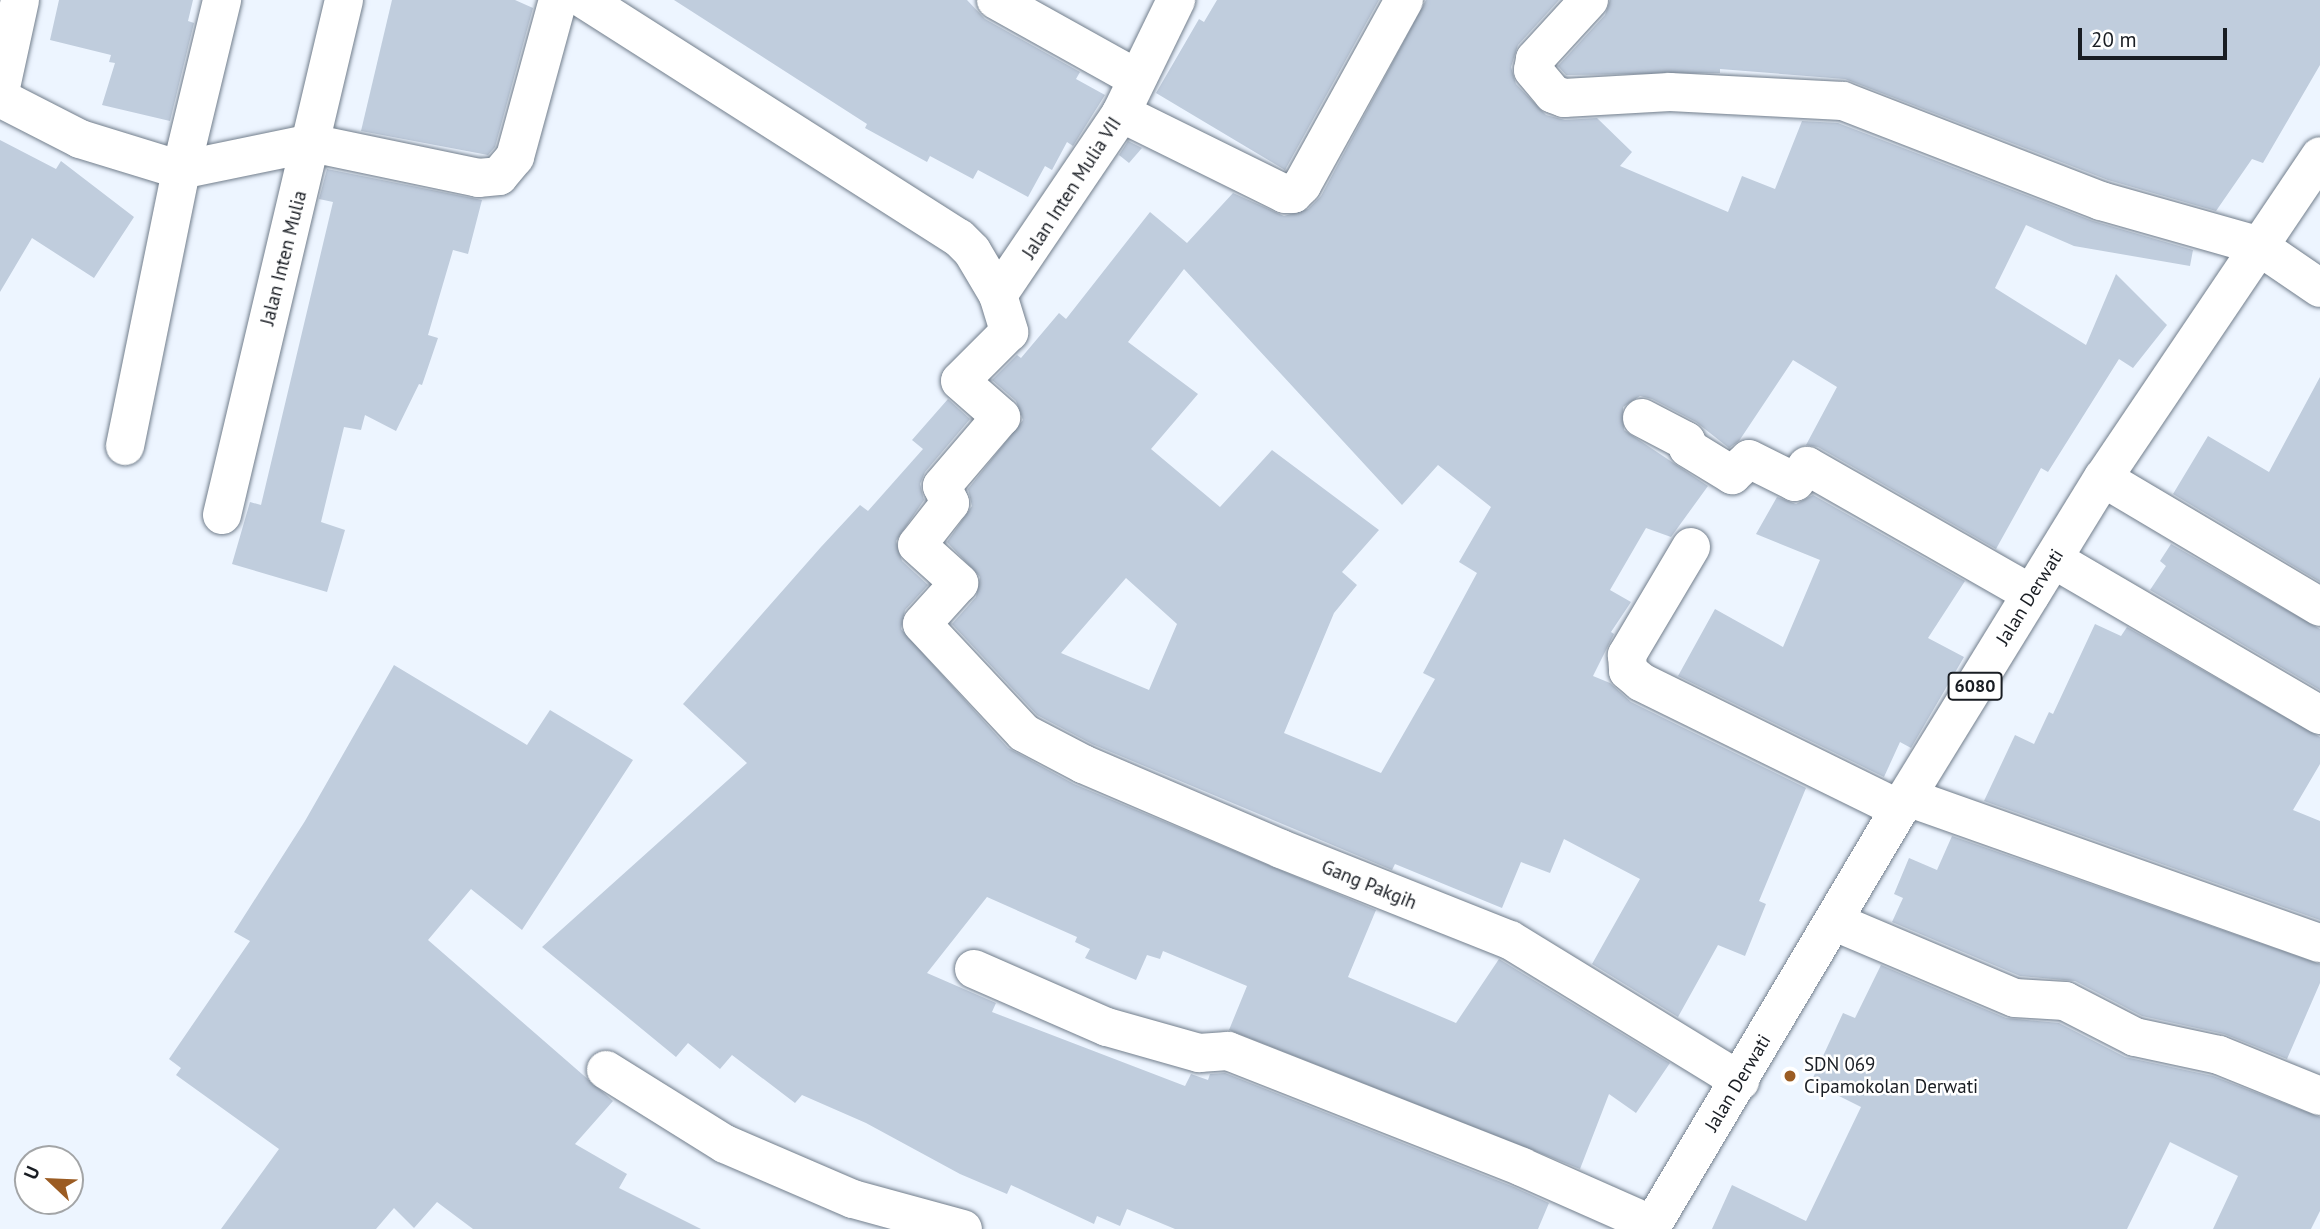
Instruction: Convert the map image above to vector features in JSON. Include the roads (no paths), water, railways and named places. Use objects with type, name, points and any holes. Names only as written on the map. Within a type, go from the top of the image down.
[{"type":"street","points":[[0,92],[20,0]]},
{"type":"street","points":[[125,446],[181,170],[222,0]]},
{"type":"street","name":"Jalan Inten Mulia","points":[[222,515],[344,0]]},
{"type":"street","points":[[0,98],[80,139],[181,170],[311,143],[478,178],[499,176],[515,157],[558,0]]},
{"type":"street","points":[[585,0],[959,238],[998,295]]},
{"type":"street","points":[[996,0],[1136,78]]},
{"type":"street","name":"Jalan Inten Mulia VII","points":[[998,295],[1121,113],[1176,0]]},
{"type":"street","points":[[1121,113],[1285,194],[1293,194],[1302,185],[1405,0]]},
{"type":"street","points":[[1589,0],[1535,59],[1533,70],[1553,94],[1564,98],[1670,92],[1843,101],[2101,201],[2257,245],[2320,288]]},
{"type":"street","name":"Jalan Derwati","points":[[1651,1227],[1835,922],[1903,803],[2103,478],[2257,245],[2320,156]]},
{"type":"street","name":"Gang Pakgih","points":[[998,295],[1009,327],[1007,337],[960,381],[1001,417],[942,486],[950,503],[917,545],[959,583],[922,624],[993,704],[1024,733],[1083,764],[1345,876],[1510,940],[1740,1081]]},
{"type":"street","points":[[1642,418],[1686,441],[1688,448],[1732,475],[1749,459],[1795,482],[1807,466],[2031,594]]},
{"type":"street","points":[[2103,478],[2320,607]]},
{"type":"street","points":[[1691,547],[1627,654],[1628,671],[1642,682],[1903,803],[2320,943]]},
{"type":"street","points":[[2053,559],[2320,715]]},
{"type":"street","points":[[1835,922],[2015,998],[2066,1001],[2135,1037],[2219,1055],[2320,1096]]},
{"type":"street","points":[[974,969],[1107,1027],[1199,1053],[1228,1051],[1522,1167],[1651,1227]]},
{"type":"street","points":[[606,1070],[725,1144],[853,1199],[963,1229]]},
{"type":"place","name":"SDN 069 Cipamokolan Derwati","points":[[1790,1076]]}]
